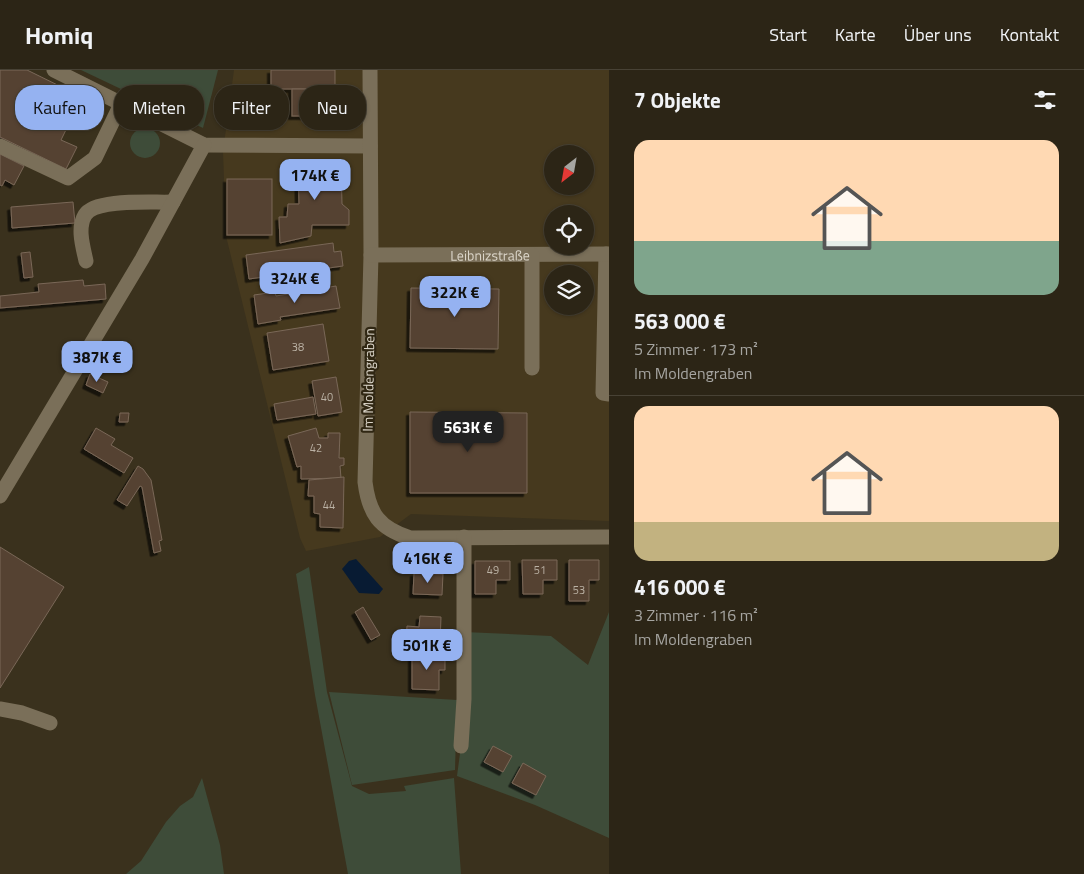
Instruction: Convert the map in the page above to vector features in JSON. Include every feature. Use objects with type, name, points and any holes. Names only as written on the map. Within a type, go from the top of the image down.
[{"type":"street","points":[[54,70],[114,100]]},
{"type":"street","name":"Im Moldengraben","points":[[370,70],[371,255],[365,482],[368,502],[375,516],[395,533],[410,538],[609,537]]},
{"type":"street","points":[[0,146],[68,178],[95,158],[114,119]]},
{"type":"street","points":[[172,130],[204,146],[370,146]]},
{"type":"street","points":[[0,496],[142,259],[204,146]]},
{"type":"street","points":[[86,261],[81,233],[84,216],[89,210],[108,204],[173,202]]},
{"type":"street","points":[[608,254],[603,393],[609,394]]},
{"type":"street","name":"Leibnizstraße","points":[[371,255],[608,254]]},
{"type":"street","points":[[532,255],[532,368]]},
{"type":"street","points":[[461,746],[464,699],[464,537]]},
{"type":"street","points":[[0,709],[22,712],[50,723]]},
{"type":"shaded area","points":[[234,70],[609,70],[609,521],[411,514],[380,537],[306,551],[300,538],[226,236],[223,151],[226,130],[289,130],[289,85],[232,85]]},
{"type":"green space","points":[[81,70],[218,70],[204,124],[204,85],[114,86]]},
{"type":"green space","points":[[137,130],[153,130],[159,137],[159,149],[151,157],[139,157],[131,149],[131,137]]},
{"type":"green space","points":[[309,567],[327,692],[352,786],[369,794],[406,791],[404,786],[454,778],[461,874],[348,874],[315,695],[296,574]]},
{"type":"green space","points":[[609,612],[609,838],[535,805],[457,776],[461,746],[464,632],[551,636],[588,665]]},
{"type":"green space","points":[[329,692],[457,700],[455,770],[352,785]]},
{"type":"green space","points":[[202,778],[220,845],[224,874],[126,874],[141,861],[166,822],[180,806],[193,797]]},
{"type":"water","points":[[356,559],[383,589],[379,594],[359,593],[342,569],[349,561]]},
{"type":"building","points":[[0,70],[27,70],[58,85],[15,85],[15,130],[66,130],[61,140],[77,147],[66,169],[0,137]]},
{"type":"building","points":[[271,70],[335,70],[335,85],[299,85],[299,89],[289,89],[289,85],[271,85]]},
{"type":"building","points":[[292,89],[299,89],[299,116],[292,116]]},
{"type":"building","points":[[0,154],[24,166],[14,185],[5,180],[2,186],[0,185]]},
{"type":"building","points":[[298,162],[341,163],[342,204],[349,210],[349,225],[312,225],[311,236],[280,243],[279,217],[287,217],[288,204],[299,204]]},
{"type":"building","points":[[227,179],[272,179],[272,235],[227,235]]},
{"type":"building","points":[[73,202],[75,223],[12,228],[11,207]]},
{"type":"building","points":[[333,243],[334,252],[341,251],[343,266],[249,279],[246,255]]},
{"type":"building","points":[[30,252],[33,277],[24,278],[21,253]]},
{"type":"building","points":[[83,280],[84,286],[105,284],[106,299],[0,308],[0,296],[39,292],[38,284]]},
{"type":"building","points":[[336,286],[340,308],[280,317],[281,320],[258,324],[254,295],[275,292],[276,296]]},
{"type":"building","points":[[411,288],[499,289],[498,349],[410,348]]},
{"type":"building","points":[[323,324],[329,361],[273,370],[267,333]]},
{"type":"building","points":[[90,374],[108,382],[103,393],[86,385]]},
{"type":"building","points":[[336,377],[342,412],[318,416],[312,381]]},
{"type":"building","points":[[313,397],[316,414],[277,420],[274,404]]},
{"type":"building","points":[[410,412],[527,413],[527,493],[410,493]]},
{"type":"building","points":[[120,413],[129,413],[128,422],[119,422]]},
{"type":"building","points":[[96,428],[115,439],[111,445],[133,458],[124,473],[84,449]]},
{"type":"building","points":[[316,428],[319,438],[328,438],[328,433],[340,433],[339,458],[344,458],[344,465],[340,466],[341,478],[301,479],[301,466],[297,467],[288,436]]},
{"type":"building","points":[[138,466],[143,469],[151,480],[162,540],[159,541],[161,551],[154,553],[142,487],[140,486],[127,506],[117,500]]},
{"type":"building","points":[[344,477],[343,528],[320,527],[320,514],[314,513],[314,496],[308,496],[309,480]]},
{"type":"building","points":[[0,547],[64,587],[0,688]]},
{"type":"building","points":[[522,560],[557,560],[557,580],[543,580],[543,594],[523,594]]},
{"type":"building","points":[[569,560],[599,560],[599,580],[589,580],[589,601],[569,601]]},
{"type":"building","points":[[475,561],[510,561],[510,580],[496,580],[496,594],[475,594]]},
{"type":"building","points":[[414,573],[443,574],[442,595],[413,594]]},
{"type":"building","points":[[363,607],[380,635],[371,640],[355,612]]},
{"type":"building","points":[[420,616],[441,617],[440,644],[406,642],[407,626],[419,627]]},
{"type":"building","points":[[412,654],[445,654],[445,670],[439,670],[439,690],[412,689]]},
{"type":"building","points":[[493,746],[512,756],[503,772],[484,762]]},
{"type":"building","points":[[523,763],[546,776],[536,795],[512,783]]}]
